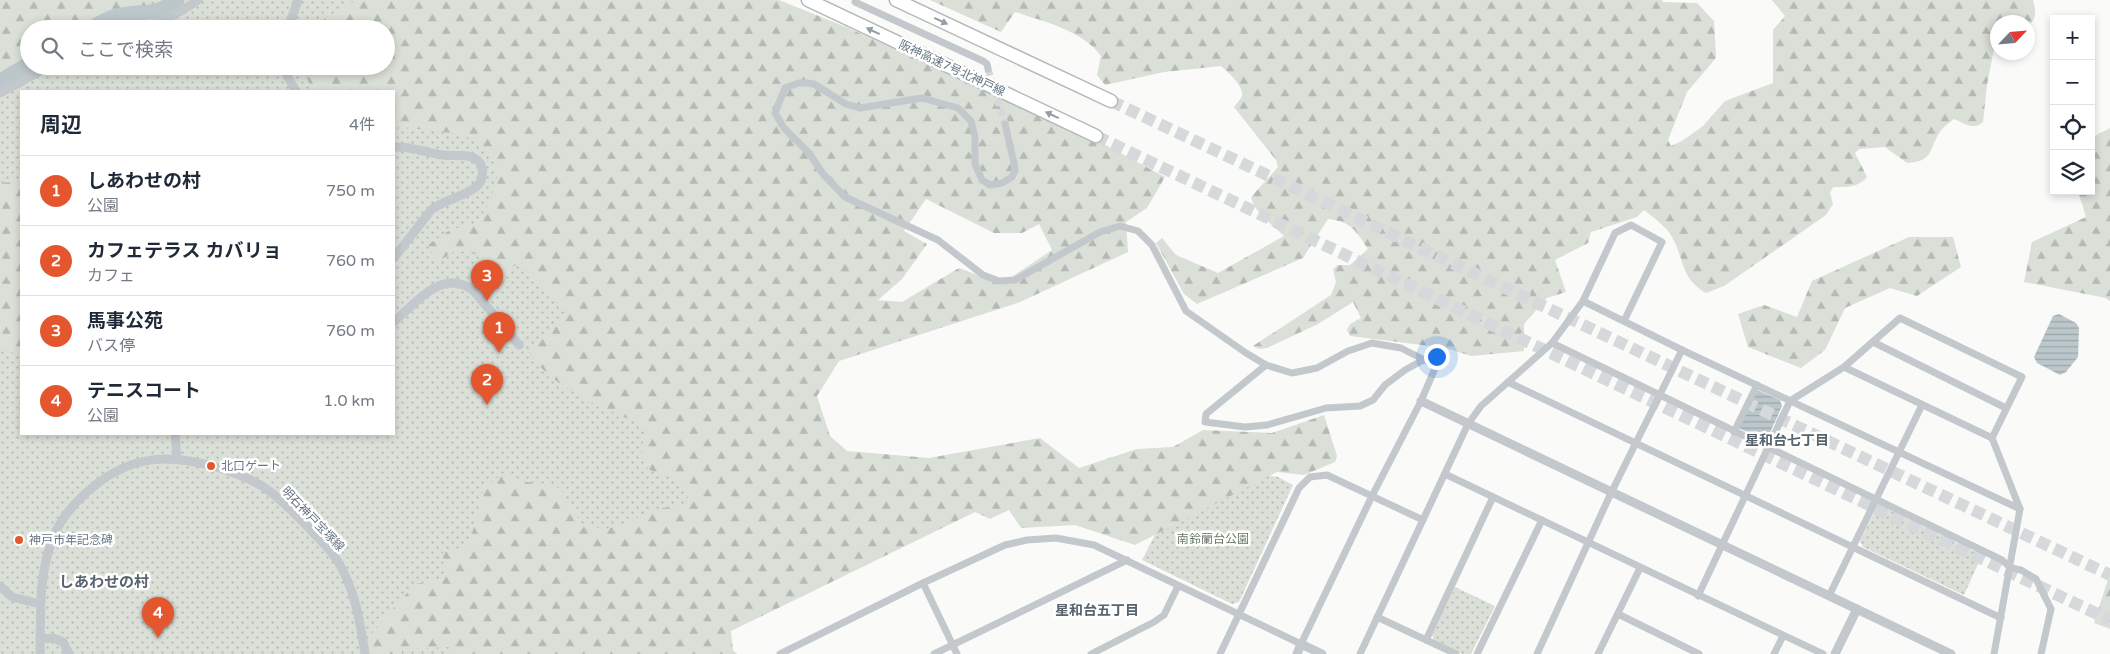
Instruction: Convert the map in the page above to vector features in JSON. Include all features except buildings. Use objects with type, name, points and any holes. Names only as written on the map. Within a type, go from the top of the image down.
[{"type":"highway","name":"阪神高速7号北神戸線","points":[[808,0],[1096,136]]},
{"type":"highway","points":[[896,0],[1111,101]]},
{"type":"street","points":[[167,20],[181,13],[198,0]]},
{"type":"street","points":[[291,20],[298,0]]},
{"type":"street","points":[[855,2],[987,64],[988,69]]},
{"type":"street","points":[[0,93],[33,75]]},
{"type":"street","points":[[287,75],[295,90]]},
{"type":"street","points":[[1005,124],[1014,163],[1014,171],[1012,177],[994,186],[982,180],[975,164],[975,137],[972,121],[965,113],[952,106],[922,98],[860,108],[846,104],[814,84],[799,83],[785,88],[775,113],[784,128],[809,153],[823,174],[845,197],[938,240],[983,275],[999,281],[1015,280],[1100,232],[1120,226],[1138,231],[1152,246],[1186,311],[1266,365],[1292,373],[1317,368],[1348,351],[1372,343],[1401,348],[1436,366],[1421,401],[1372,496],[1296,654]]},
{"type":"street","points":[[395,146],[411,147],[443,155],[474,158],[480,162],[483,170],[482,179],[476,187],[431,210],[395,257]]},
{"type":"street","points":[[1360,654],[1468,424],[1480,406],[1552,343],[1583,301],[1615,233],[1631,225],[1662,242],[1624,321]]},
{"type":"street","points":[[395,321],[434,288],[445,282],[454,281],[473,290],[519,345]]},
{"type":"street","points":[[1583,301],[1682,350],[2020,509]]},
{"type":"street","points":[[1698,596],[1790,401],[1844,367],[1900,318],[2022,377],[1992,438]]},
{"type":"street","points":[[1873,342],[2006,408]]},
{"type":"street","points":[[1552,343],[2002,560],[2010,568],[2022,570],[2036,579],[2051,609],[2041,654]]},
{"type":"street","points":[[1537,654],[1588,543],[1682,350]]},
{"type":"street","points":[[1266,365],[1206,414],[1205,422],[1245,427],[1267,425],[1326,408],[1360,406],[1373,400],[1385,385],[1398,375],[1425,359]]},
{"type":"street","points":[[1844,367],[1992,438],[2020,509],[1994,654]]},
{"type":"street","points":[[1508,382],[2001,618]]},
{"type":"street","points":[[1734,432],[1757,385]]},
{"type":"street","points":[[1421,401],[1951,654]]},
{"type":"street","points":[[1829,596],[1922,405]]},
{"type":"street","points":[[174,435],[176,459]]},
{"type":"street","name":"明石神戸宝塚線","points":[[40,654],[42,582],[53,538],[66,515],[86,492],[125,466],[148,460],[168,458],[198,462],[236,473],[265,488],[314,534],[336,559],[348,580],[356,605],[365,654]]},
{"type":"street","points":[[1445,474],[1823,654]]},
{"type":"street","points":[[1220,654],[1299,488],[1310,477],[1327,475],[1423,520]]},
{"type":"street","points":[[1426,640],[1493,497]]},
{"type":"street","points":[[1477,654],[1542,520]]},
{"type":"street","points":[[780,654],[923,583],[1006,545],[1027,540],[1056,538],[1094,545],[1128,560],[1237,616],[1322,654]]},
{"type":"street","points":[[934,654],[1128,560]]},
{"type":"street","points":[[1598,654],[1640,568]]},
{"type":"street","points":[[923,583],[958,654]]},
{"type":"street","points":[[0,586],[12,597],[40,604]]},
{"type":"street","points":[[1091,654],[1102,652],[1164,615],[1178,586]]},
{"type":"street","points":[[1835,654],[1857,609]]},
{"type":"street","points":[[1618,614],[1699,654]]},
{"type":"street","points":[[1377,617],[1456,654]]},
{"type":"street","points":[[1774,654],[1783,636]]},
{"type":"street","points":[[40,638],[53,638],[63,642],[68,654]]},
{"type":"green space","name":"しあわせの村","points":[[0,0],[365,0],[354,20],[20,20],[20,75],[329,75],[337,90],[20,90],[20,435],[395,435],[395,118],[483,132],[542,241],[731,481],[468,654],[0,654]]},
{"type":"green space","points":[[0,0],[156,0],[144,6],[97,20],[20,20],[20,62],[0,72]]},
{"type":"green space","points":[[355,0],[779,0],[846,27],[1098,141],[1165,177],[1147,208],[1126,222],[1128,252],[1020,302],[839,361],[817,396],[830,436],[847,451],[929,458],[1040,438],[1079,468],[1137,449],[1173,447],[1203,430],[1272,433],[1324,415],[1337,456],[1335,462],[1304,475],[1277,472],[1135,545],[1075,525],[1021,528],[1009,510],[990,519],[975,512],[731,631],[733,650],[737,654],[452,654],[450,647],[402,649],[402,654],[369,654],[367,639],[415,584],[444,579],[443,552],[469,546],[483,490],[503,473],[527,482],[553,484],[563,492],[581,523],[593,527],[612,528],[654,510],[688,504],[687,492],[680,480],[656,473],[644,464],[642,450],[645,426],[614,413],[565,387],[538,365],[529,352],[566,313],[521,262],[500,275],[472,252],[455,251],[437,262],[428,245],[450,230],[476,223],[488,206],[498,175],[494,157],[474,140],[459,134],[402,127],[395,128],[395,90],[313,90],[307,75],[395,75],[395,20],[323,20]],"holes":[[[926,199],[994,233],[1022,233],[1039,224],[1052,250],[1001,284],[959,268],[902,302],[878,300],[902,279],[927,244],[904,231]]]},
{"type":"green space","points":[[930,0],[1662,0],[1663,2],[1697,3],[1714,21],[1716,58],[1687,92],[1668,140],[1671,146],[1682,141],[1703,126],[1725,101],[1773,83],[1773,30],[1785,16],[1772,0],[2033,0],[2035,13],[2035,15],[1990,15],[1990,60],[1992,60],[1983,122],[1972,126],[1954,119],[1940,131],[1926,158],[1915,162],[1907,163],[1885,147],[1859,149],[1855,153],[1867,177],[1860,183],[1852,186],[1833,187],[1830,193],[1833,204],[1826,215],[1724,286],[1706,293],[1698,287],[1687,275],[1670,233],[1660,222],[1644,210],[1637,217],[1591,232],[1588,243],[1555,260],[1566,292],[1547,298],[1524,324],[1524,351],[1471,356],[1446,348],[1350,336],[1347,330],[1350,324],[1361,318],[1353,302],[1318,324],[1267,348],[1259,349],[1253,346],[1331,295],[1336,282],[1333,269],[1338,265],[1350,265],[1368,249],[1360,237],[1348,225],[1328,219],[1303,258],[1197,304],[1184,294],[1156,243],[1162,238],[1176,255],[1218,273],[1284,236],[1260,214],[1251,197],[1278,167],[1276,160],[1234,107],[1242,96],[1242,92],[1231,75],[1221,66],[1164,72],[1105,85],[1097,75],[1101,56],[1093,47],[1073,33],[1050,23],[1015,12],[1001,32]]},
{"type":"green space","points":[[2110,128],[2110,301],[2106,298],[2024,282],[2032,242],[2086,217],[2079,195],[2095,195],[2095,136]]},
{"type":"green space","points":[[20,181],[20,356],[0,346],[0,183]]},
{"type":"green space","points":[[1909,237],[1953,237],[1961,267],[1917,296],[1890,288],[1845,308],[1825,350],[1801,368],[1748,347],[1738,314],[1764,305],[1797,317],[1812,281]]},
{"type":"green space","name":"南鈴蘭台公園","points":[[1253,473],[1278,477],[1293,485],[1239,602],[1232,604],[1142,560],[1158,529]]},
{"type":"green space","points":[[1882,506],[1982,555],[1964,595],[1863,547],[1860,541],[1876,509]]},
{"type":"green space","points":[[2110,573],[2110,629],[2094,623]]},
{"type":"green space","points":[[1455,587],[1495,606],[1471,654],[1463,654],[1434,641],[1432,635]]},
{"type":"shaded area","points":[[2059,314],[2076,323],[2079,328],[2078,357],[2066,372],[2060,375],[2037,363],[2034,357],[2053,316]]},
{"type":"shaded area","points":[[1757,390],[1780,400],[1782,406],[1768,437],[1761,439],[1739,428]]},
{"type":"waterway","points":[[106,20],[113,17],[156,11],[177,0]]},
{"type":"waterway","points":[[0,81],[20,69]]},
{"type":"tunnel","points":[[988,69],[1005,124]]},
{"type":"tunnel","points":[[1111,101],[2110,575]]},
{"type":"tunnel","points":[[1096,136],[2110,620]]},
{"type":"place","name":"馬事公苑","points":[[487,301]]},
{"type":"place","name":"しあわせの村","points":[[499,353]]},
{"type":"place","name":"カフェテラス カバリョ","points":[[487,405]]},
{"type":"place","name":"北口ゲート","points":[[211,466]]},
{"type":"place","name":"神戸市年記念碑","points":[[19,540]]},
{"type":"place","name":"テニスコート","points":[[158,638]]},
{"type":"district","name":"星和台七丁目","points":[[1787,440]]},
{"type":"district","name":"しあわせの村","points":[[104,582]]},
{"type":"district","name":"星和台五丁目","points":[[1097,610]]}]
